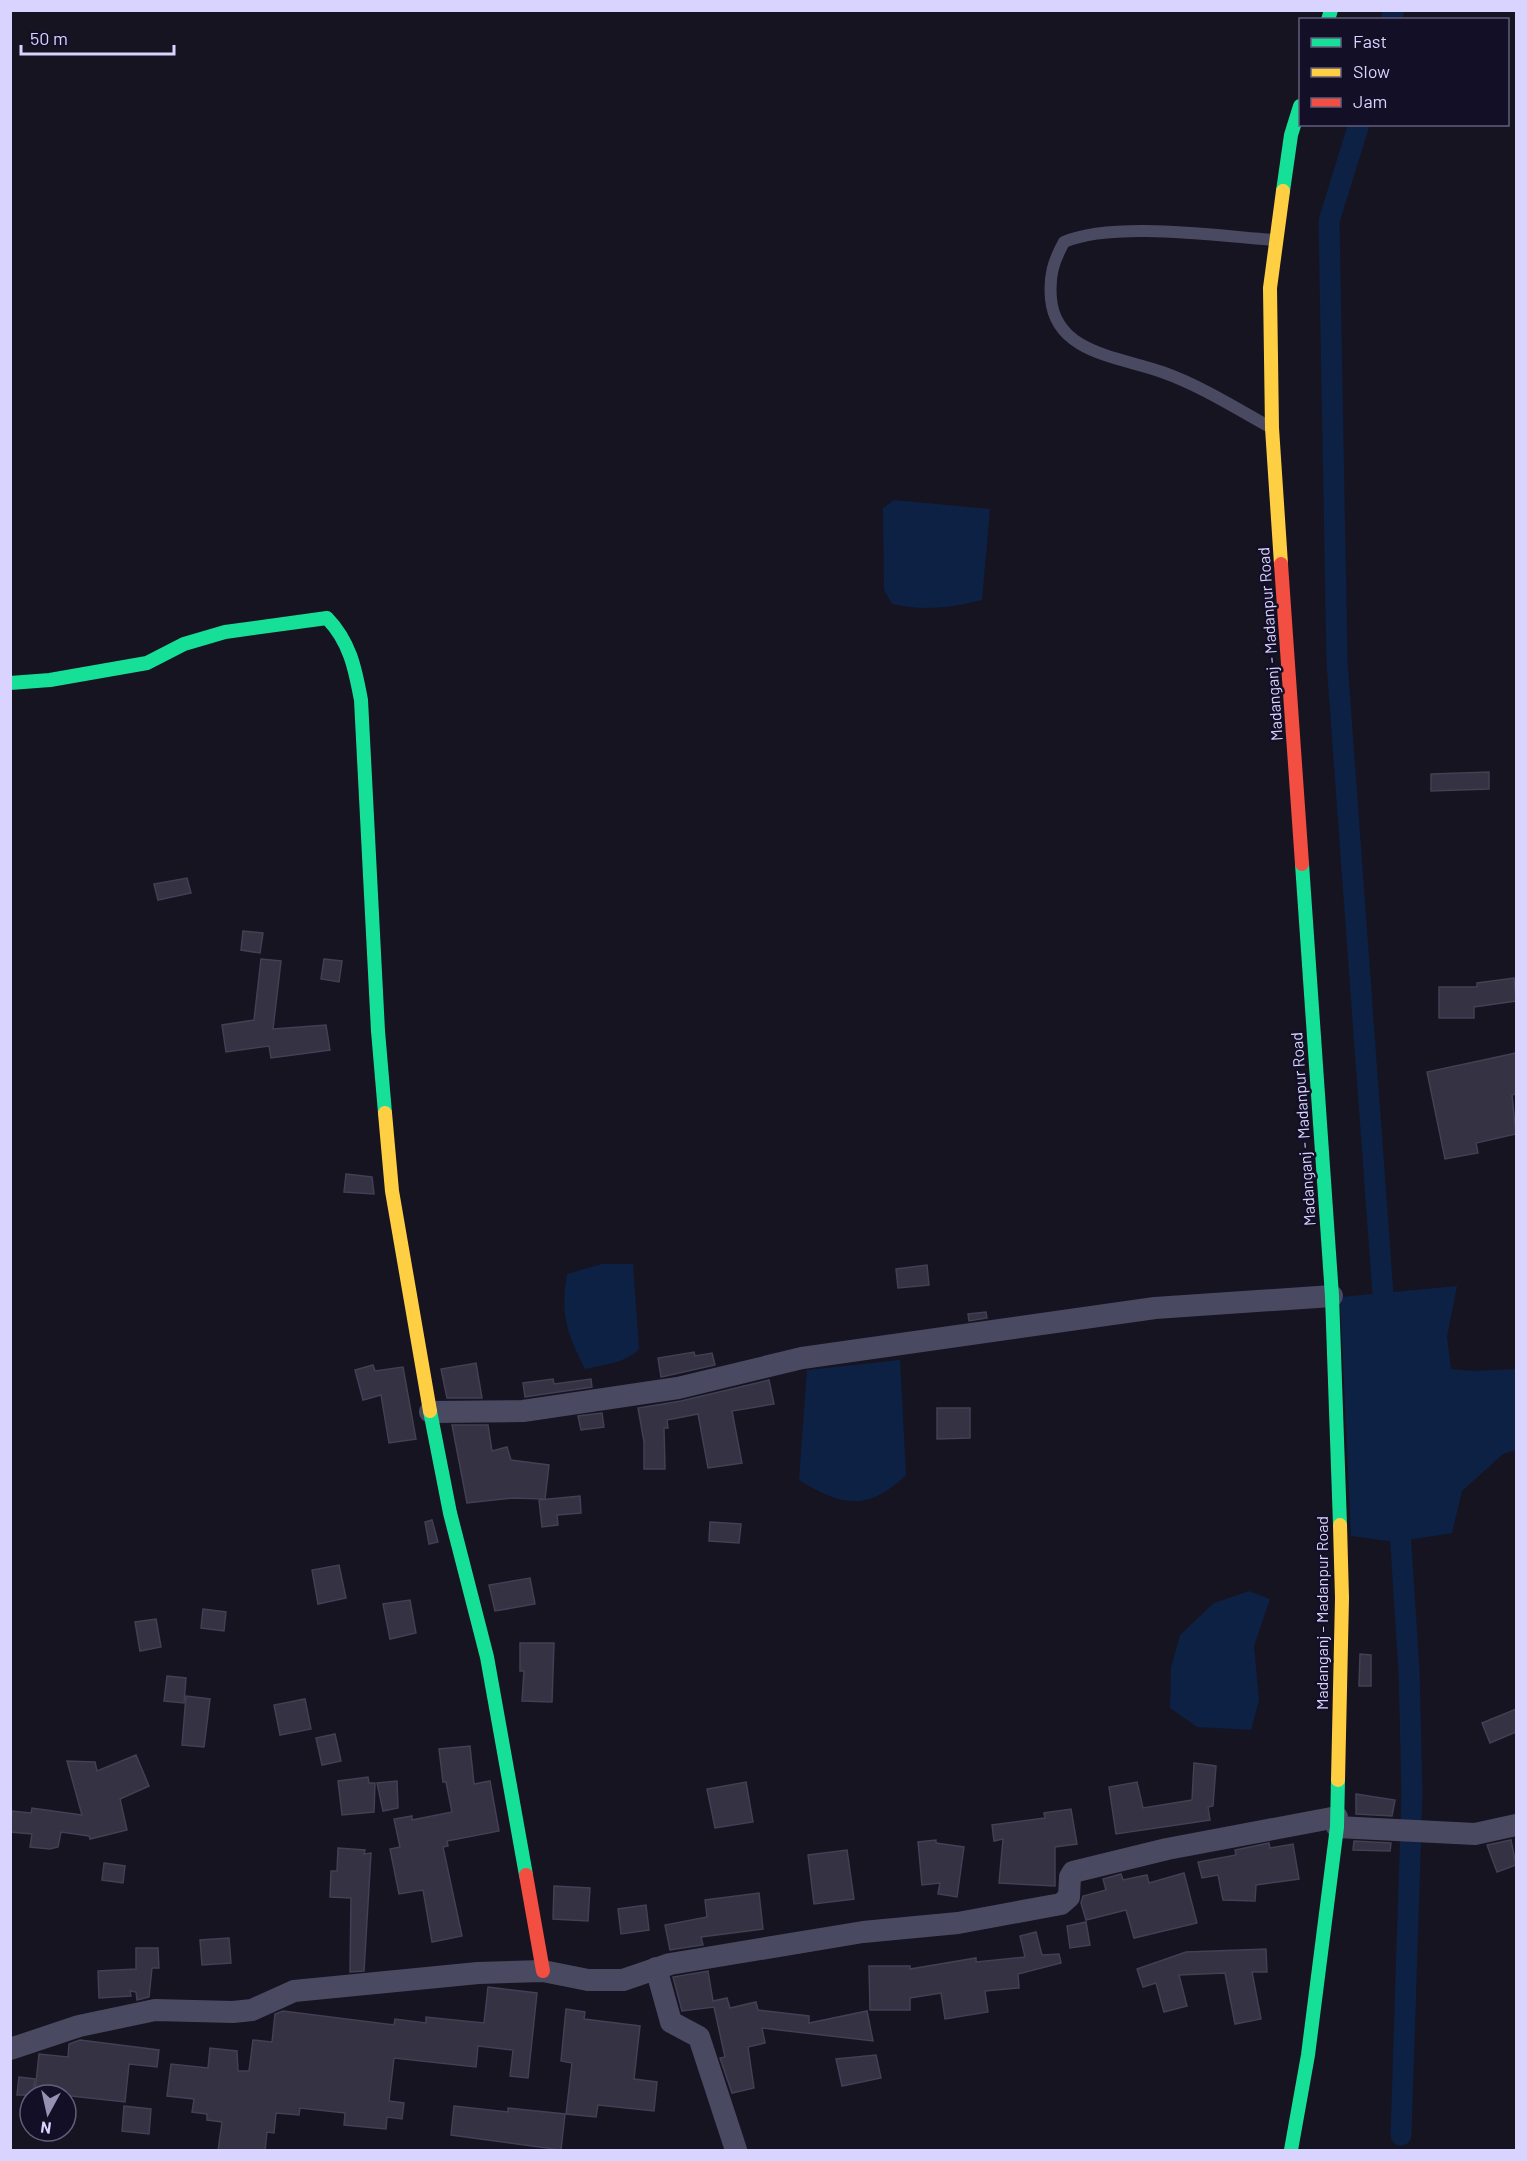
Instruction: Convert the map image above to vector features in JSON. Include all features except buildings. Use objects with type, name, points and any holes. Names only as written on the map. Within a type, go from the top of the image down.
[{"type":"main road","name":"Madanganj - Madanpur Road","points":[[1291,2151],[1308,2055],[1342,1823],[1342,1598],[1332,1296],[1272,428],[1270,288],[1291,135],[1299,109]]},
{"type":"main road","points":[[10,683],[50,680],[147,663],[184,645],[225,632],[327,618],[342,631],[351,650],[361,700],[378,1031],[392,1191],[450,1513],[487,1657],[543,1971]]},
{"type":"street","points":[[430,1412],[523,1411],[678,1388],[802,1358],[1155,1308],[1332,1296]]},
{"type":"street","points":[[10,2049],[79,2026],[155,2010],[233,2013],[252,2010],[294,1991],[478,1973],[543,1971],[588,1980],[623,1980],[656,1968],[852,1934],[958,1923],[1061,1904],[1069,1898],[1070,1877],[1073,1872],[1167,1849],[1342,1823],[1475,1834],[1516,1825]]},
{"type":"street","points":[[656,1968],[672,2022],[699,2037],[736,2151]]},
{"type":"lane","points":[[1272,428],[1162,372],[1115,359],[1067,336],[1052,307],[1049,278],[1054,261],[1064,242],[1089,235],[1150,231],[1276,240]]},
{"type":"water","points":[[894,500],[990,509],[982,600],[937,608],[892,604],[884,590],[883,508]]},
{"type":"water","points":[[602,1264],[633,1264],[639,1349],[621,1360],[585,1369],[570,1334],[565,1313],[567,1274]]},
{"type":"water","points":[[1457,1286],[1447,1337],[1451,1369],[1474,1371],[1516,1369],[1516,1450],[1503,1454],[1462,1491],[1452,1533],[1395,1542],[1351,1536],[1340,1297]]},
{"type":"water","points":[[900,1360],[906,1475],[879,1495],[867,1500],[854,1501],[841,1500],[799,1480],[807,1370]]},
{"type":"water","points":[[1249,1591],[1270,1599],[1254,1646],[1259,1700],[1251,1730],[1197,1727],[1170,1708],[1171,1668],[1180,1635],[1214,1603]]},
{"type":"waterway","points":[[1392,18],[1394,10]]},
{"type":"waterway","points":[[1358,126],[1329,221],[1337,662],[1385,1322]]},
{"type":"waterway","points":[[1399,1515],[1409,1671],[1412,1792],[1401,2135]]},
{"type":"traffic: fast","points":[[1329,18],[1331,10]]},
{"type":"traffic: fast","points":[[1283,191],[1291,135],[1299,109]]},
{"type":"traffic: fast","points":[[10,683],[50,680],[147,663],[184,644],[225,632],[327,618],[335,627],[354,666],[361,700],[378,1031],[385,1113]]},
{"type":"traffic: fast","points":[[1302,864],[1332,1296],[1340,1525]]},
{"type":"traffic: fast","points":[[430,1411],[450,1513],[487,1657],[526,1875]]},
{"type":"traffic: fast","points":[[1291,2150],[1308,2055],[1337,1827],[1338,1780]]},
{"type":"traffic: slow","points":[[1281,564],[1272,428],[1270,288],[1283,191]]},
{"type":"traffic: slow","points":[[385,1113],[392,1191],[430,1411]]},
{"type":"traffic: slow","points":[[1338,1780],[1342,1598],[1340,1525]]},
{"type":"traffic: jam","points":[[1281,564],[1302,864]]},
{"type":"traffic: jam","points":[[526,1875],[543,1971]]}]
